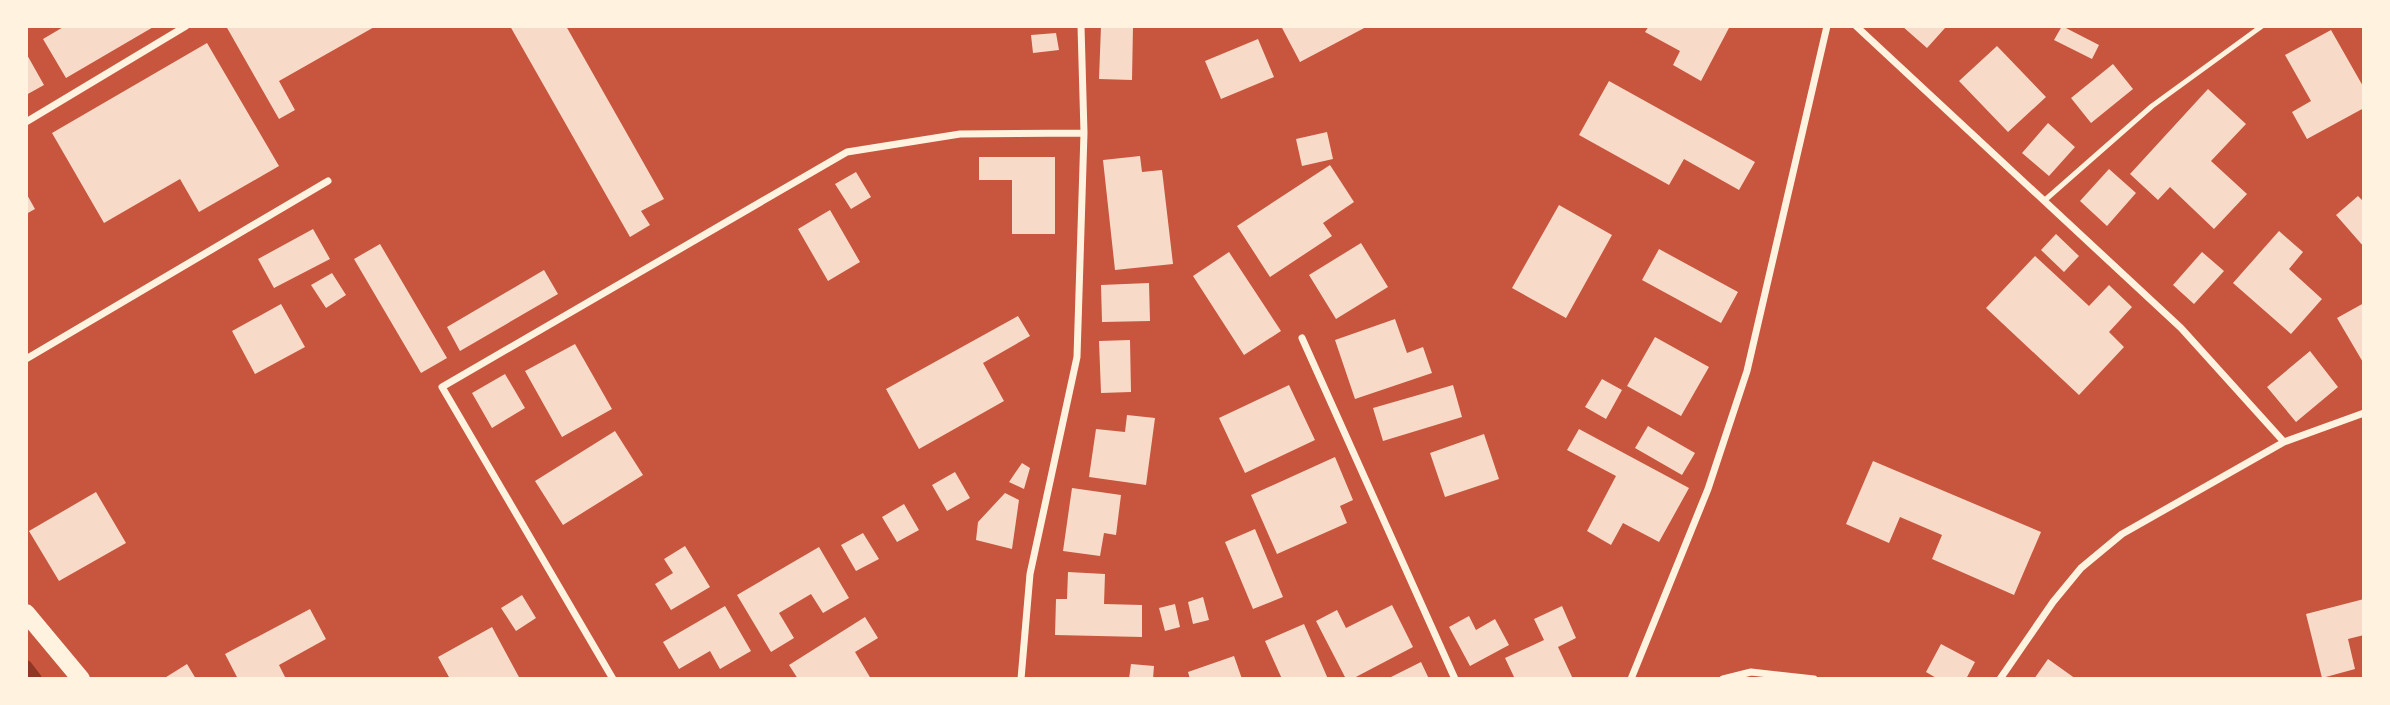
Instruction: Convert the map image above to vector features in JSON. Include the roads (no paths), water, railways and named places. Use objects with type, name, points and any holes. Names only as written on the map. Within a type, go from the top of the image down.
[{"type":"main road","points":[[26,613],[81,679]]},
{"type":"street","points":[[26,122],[186,26]]},
{"type":"street","points":[[1021,679],[1030,574],[1077,357],[1084,133],[1081,26]]},
{"type":"street","points":[[1631,679],[1708,489],[1748,371],[1827,26]]},
{"type":"street","points":[[1856,26],[2181,328],[2284,442]]},
{"type":"street","points":[[613,679],[442,387],[847,152],[960,134],[1084,133]]},
{"type":"street","points":[[26,359],[328,181]]},
{"type":"street","points":[[1302,338],[1455,679]]},
{"type":"street","points":[[2000,679],[2053,602],[2081,568],[2122,534],[2284,442],[2364,413]]},
{"type":"street","points":[[1723,679],[1751,671],[1814,679]]},
{"type":"lane","points":[[2045,200],[2152,106],[2262,26]]},
{"type":"waterway","points":[[26,666],[36,679]]}]
